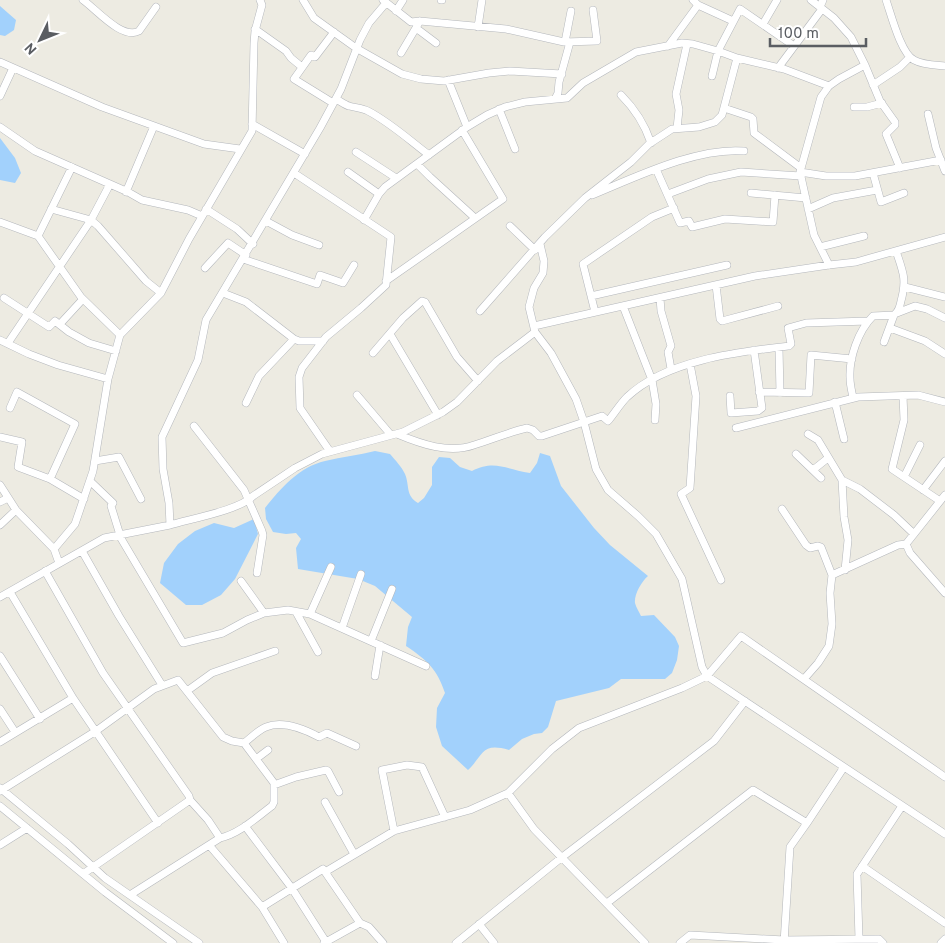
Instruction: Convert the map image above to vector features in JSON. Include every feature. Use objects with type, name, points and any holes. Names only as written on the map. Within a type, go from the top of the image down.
[{"type":"street","points":[[83,0],[121,31],[131,33],[139,31],[156,7]]},
{"type":"street","points":[[54,549],[75,524],[90,481],[108,379],[120,335],[161,293],[202,216],[252,131],[254,43],[262,4],[260,0]]},
{"type":"street","points":[[303,0],[314,18],[356,48],[402,74],[421,79],[448,80],[489,72],[510,71],[562,74]]},
{"type":"street","points":[[396,11],[403,0]]},
{"type":"street","points":[[478,27],[482,0]]},
{"type":"street","points":[[763,24],[777,0]]},
{"type":"street","points":[[810,0],[822,5],[851,37],[882,103],[896,122],[886,134],[900,168]]},
{"type":"street","points":[[886,0],[905,51],[910,57],[916,62],[945,66]]},
{"type":"street","points":[[170,525],[169,503],[163,469],[162,437],[198,360],[206,320],[305,154],[334,101],[356,48],[369,23],[384,1],[411,22],[418,24],[506,29],[568,42],[597,40],[593,10]]},
{"type":"street","points":[[668,46],[695,2],[733,21]]},
{"type":"street","points":[[778,68],[822,5]]},
{"type":"street","points":[[712,76],[718,51],[740,9],[794,46]]},
{"type":"street","points":[[555,99],[558,94],[568,42],[571,11]]},
{"type":"street","points":[[418,24],[436,43]]},
{"type":"street","points":[[401,53],[418,24]]},
{"type":"street","points":[[256,29],[286,51],[302,67]]},
{"type":"street","points":[[334,32],[316,57],[311,55],[294,79],[334,101],[370,112],[388,123],[429,156]]},
{"type":"street","points":[[677,128],[679,110],[676,94],[687,44]]},
{"type":"street","points":[[364,220],[379,194],[396,178],[429,156],[464,128],[499,109],[525,102],[567,98],[583,83],[636,52],[687,44],[778,68],[829,86]]},
{"type":"street","points":[[873,85],[900,67],[910,57]]},
{"type":"street","points":[[480,311],[545,237],[585,198],[651,143],[672,129],[699,127],[715,122],[722,115],[737,58]]},
{"type":"street","points":[[0,62],[102,107],[154,126],[204,144],[240,149]]},
{"type":"street","points":[[829,264],[814,235],[800,172],[821,96],[829,86],[865,65]]},
{"type":"street","points":[[0,96],[13,68]]},
{"type":"street","points":[[386,281],[503,199],[464,128],[448,80]]},
{"type":"street","points":[[621,95],[641,121],[651,143]]},
{"type":"street","points":[[854,107],[867,107],[882,103]]},
{"type":"street","points":[[724,108],[751,117],[753,119],[754,133],[800,172]]},
{"type":"street","points":[[499,109],[515,149]]},
{"type":"street","points":[[668,194],[708,179],[741,172],[800,172],[826,176],[855,176],[900,168],[943,165],[936,148],[928,114]]},
{"type":"street","points":[[252,124],[305,154]]},
{"type":"street","points":[[126,192],[154,126]]},
{"type":"street","points":[[0,127],[35,150],[142,200],[188,210],[202,216]]},
{"type":"street","points":[[585,198],[673,162],[724,150],[744,151]]},
{"type":"street","points":[[356,152],[396,178]]},
{"type":"street","points":[[418,164],[475,218]]},
{"type":"street","points":[[38,236],[72,167]]},
{"type":"street","points":[[656,169],[680,223],[689,221],[692,227],[725,219],[773,222],[775,195]]},
{"type":"street","points":[[348,172],[379,194]]},
{"type":"street","points":[[294,173],[391,237],[386,285],[323,341],[302,368],[299,378],[300,408],[329,450]]},
{"type":"street","points":[[873,173],[876,190],[881,202],[904,194]]},
{"type":"street","points":[[8,344],[91,220],[110,184]]},
{"type":"street","points":[[808,209],[833,198],[876,190]]},
{"type":"street","points":[[751,192],[806,198]]},
{"type":"street","points":[[595,312],[583,264],[652,217],[674,208]]},
{"type":"street","points":[[51,209],[91,220],[105,233],[146,281],[161,293]]},
{"type":"street","points":[[206,209],[237,229],[253,244]]},
{"type":"street","points":[[266,220],[292,235],[319,244]]},
{"type":"street","points":[[0,222],[38,236],[83,299],[120,335]]},
{"type":"street","points":[[510,226],[535,250]]},
{"type":"street","points":[[820,247],[864,236]]},
{"type":"street","points":[[0,598],[104,538],[170,525],[249,501],[253,496],[296,468],[329,450],[394,434],[438,415],[457,402],[497,361],[535,329],[595,312],[755,276],[829,264],[856,262],[945,237]]},
{"type":"street","points":[[205,268],[228,242],[245,257],[317,284],[320,275],[342,283],[354,265]]},
{"type":"street","points":[[540,244],[544,261],[543,273],[534,288],[529,307],[535,329],[551,353],[576,399],[596,469],[608,490],[656,534],[682,579],[702,666],[707,676],[945,834]]},
{"type":"street","points":[[884,342],[905,286],[903,272],[896,251]]},
{"type":"street","points":[[591,296],[727,264]]},
{"type":"street","points":[[716,285],[720,319],[722,321],[778,306]]},
{"type":"street","points":[[905,286],[945,297]]},
{"type":"street","points":[[223,293],[243,301],[294,339],[299,341],[323,341]]},
{"type":"street","points":[[4,298],[49,327],[55,320],[69,332],[89,342],[116,351]]},
{"type":"street","points":[[660,298],[660,311],[671,346],[668,352],[671,369]]},
{"type":"street","points":[[60,324],[83,299]]},
{"type":"street","points":[[373,353],[412,309],[422,301],[457,357],[478,381]]},
{"type":"street","points":[[623,306],[652,380],[656,404],[655,420]]},
{"type":"street","points":[[852,398],[850,378],[852,359],[859,336],[873,316],[896,314],[915,306],[945,318]]},
{"type":"street","points":[[357,395],[394,434],[440,448],[455,449],[520,430],[533,430],[539,436],[542,436],[602,416],[608,421],[626,398],[671,369],[754,350],[789,346],[791,344],[788,328],[806,323],[868,321]]},
{"type":"street","points":[[890,328],[925,341],[945,354]]},
{"type":"street","points":[[390,334],[438,415]]},
{"type":"street","points":[[246,403],[260,376],[294,339]]},
{"type":"street","points":[[0,340],[58,365],[108,379]]},
{"type":"street","points":[[779,348],[780,393]]},
{"type":"street","points":[[730,396],[731,413],[758,412],[762,408],[754,350]]},
{"type":"street","points":[[759,392],[810,392],[811,355],[852,359]]},
{"type":"street","points":[[690,364],[696,396],[695,426],[690,488],[681,494],[721,580]]},
{"type":"street","points":[[10,408],[17,392],[76,424],[50,479]]},
{"type":"street","points":[[736,428],[852,398],[918,395],[945,402]]},
{"type":"street","points":[[903,396],[904,420],[892,469],[940,502]]},
{"type":"street","points":[[835,402],[844,439]]},
{"type":"street","points":[[194,426],[244,490],[249,501],[263,535],[257,573]]},
{"type":"street","points":[[808,434],[818,440],[842,480],[860,490],[894,515],[914,534]]},
{"type":"street","points":[[0,437],[22,442],[18,467],[50,479],[84,499]]},
{"type":"street","points":[[904,477],[920,445]]},
{"type":"street","points":[[796,454],[821,478]]},
{"type":"street","points":[[95,461],[119,457],[142,499]]},
{"type":"street","points":[[814,470],[828,458]]},
{"type":"street","points":[[923,490],[945,461]]},
{"type":"street","points":[[842,480],[844,517],[848,540],[845,570]]},
{"type":"street","points":[[90,481],[112,503],[111,506],[120,535],[149,588],[183,643],[223,633],[264,613],[288,610],[310,614],[426,666]]},
{"type":"street","points":[[0,485],[8,494],[8,498],[16,510],[54,549],[59,563]]},
{"type":"street","points":[[832,575],[898,545],[906,544],[945,495]]},
{"type":"street","points":[[0,502],[8,498]]},
{"type":"street","points":[[782,509],[806,545],[810,548],[821,547],[832,575],[830,593],[832,624],[829,646],[818,664],[804,679]]},
{"type":"street","points":[[0,525],[16,510]]},
{"type":"street","points":[[906,544],[910,552],[945,593]]},
{"type":"street","points":[[82,551],[119,616],[162,685]]},
{"type":"street","points":[[310,614],[330,567]]},
{"type":"street","points":[[45,571],[104,673],[190,800],[208,820],[220,838]]},
{"type":"street","points":[[342,628],[361,574]]},
{"type":"street","points":[[241,581],[264,613]]},
{"type":"street","points":[[371,641],[392,589]]},
{"type":"street","points":[[10,592],[73,698],[158,823]]},
{"type":"street","points":[[296,612],[318,652]]},
{"type":"street","points":[[325,872],[394,831],[470,810],[508,793],[552,749],[579,728],[682,688],[707,676],[741,636],[945,777]]},
{"type":"street","points":[[375,676],[380,645]]},
{"type":"street","points":[[187,691],[212,673],[275,651]]},
{"type":"street","points":[[0,656],[40,719]]},
{"type":"street","points":[[197,942],[94,867],[1,789],[96,731],[162,685],[178,680],[223,737],[232,742],[244,743],[263,729],[273,725],[300,727],[319,737],[327,733],[356,746]]},
{"type":"street","points":[[0,741],[73,698]]},
{"type":"street","points":[[456,943],[561,858],[714,741],[745,702]]},
{"type":"street","points":[[0,709],[15,732]]},
{"type":"street","points":[[130,895],[220,838],[245,826],[272,806],[274,802],[274,783],[244,743]]},
{"type":"street","points":[[256,759],[268,750]]},
{"type":"street","points":[[394,831],[382,770],[407,765],[422,767],[445,817]]},
{"type":"street","points":[[784,941],[790,847],[844,767]]},
{"type":"street","points":[[274,786],[296,777],[326,770],[339,792]]},
{"type":"street","points":[[607,903],[753,790],[807,823]]},
{"type":"street","points":[[508,793],[534,829],[645,943]]},
{"type":"street","points":[[83,874],[190,800]]},
{"type":"street","points":[[325,802],[354,854]]},
{"type":"street","points":[[0,806],[83,874],[173,943]]},
{"type":"street","points":[[858,939],[857,874],[902,806]]},
{"type":"street","points":[[245,826],[291,887],[325,942],[360,923]]},
{"type":"street","points":[[0,845],[27,828]]},
{"type":"street","points":[[58,853],[68,844]]},
{"type":"street","points":[[209,845],[262,906],[284,943]]},
{"type":"street","points":[[862,866],[945,923]]},
{"type":"street","points":[[262,906],[323,869],[360,923],[369,927],[383,943]]},
{"type":"street","points":[[479,924],[494,943]]},
{"type":"street","points":[[680,943],[690,935],[784,941],[879,939],[884,943]]},
{"type":"street","points":[[941,943],[945,939]]},
{"type":"water","points":[[0,6],[16,20],[14,30],[5,36],[0,35]]},
{"type":"water","points":[[0,138],[15,158],[21,173],[15,183],[0,180]]},
{"type":"water","points":[[375,451],[390,454],[405,474],[411,497],[418,503],[424,498],[432,485],[432,467],[439,457],[450,458],[460,467],[472,471],[488,466],[501,466],[530,473],[537,463],[540,453],[550,456],[561,486],[594,528],[610,545],[648,576],[638,589],[635,603],[641,616],[654,615],[675,637],[679,646],[677,660],[672,673],[665,679],[621,679],[609,688],[556,701],[548,727],[542,733],[522,739],[509,750],[493,748],[484,751],[468,770],[442,746],[436,727],[437,708],[445,693],[435,671],[420,656],[406,646],[408,627],[412,617],[375,586],[358,579],[298,569],[296,548],[301,539],[296,533],[273,532],[266,519],[265,508],[291,479],[307,468],[325,461]]},
{"type":"water","points":[[254,519],[258,534],[235,579],[221,595],[202,605],[186,605],[160,583],[164,563],[178,544],[195,531],[214,523],[234,528]]}]
